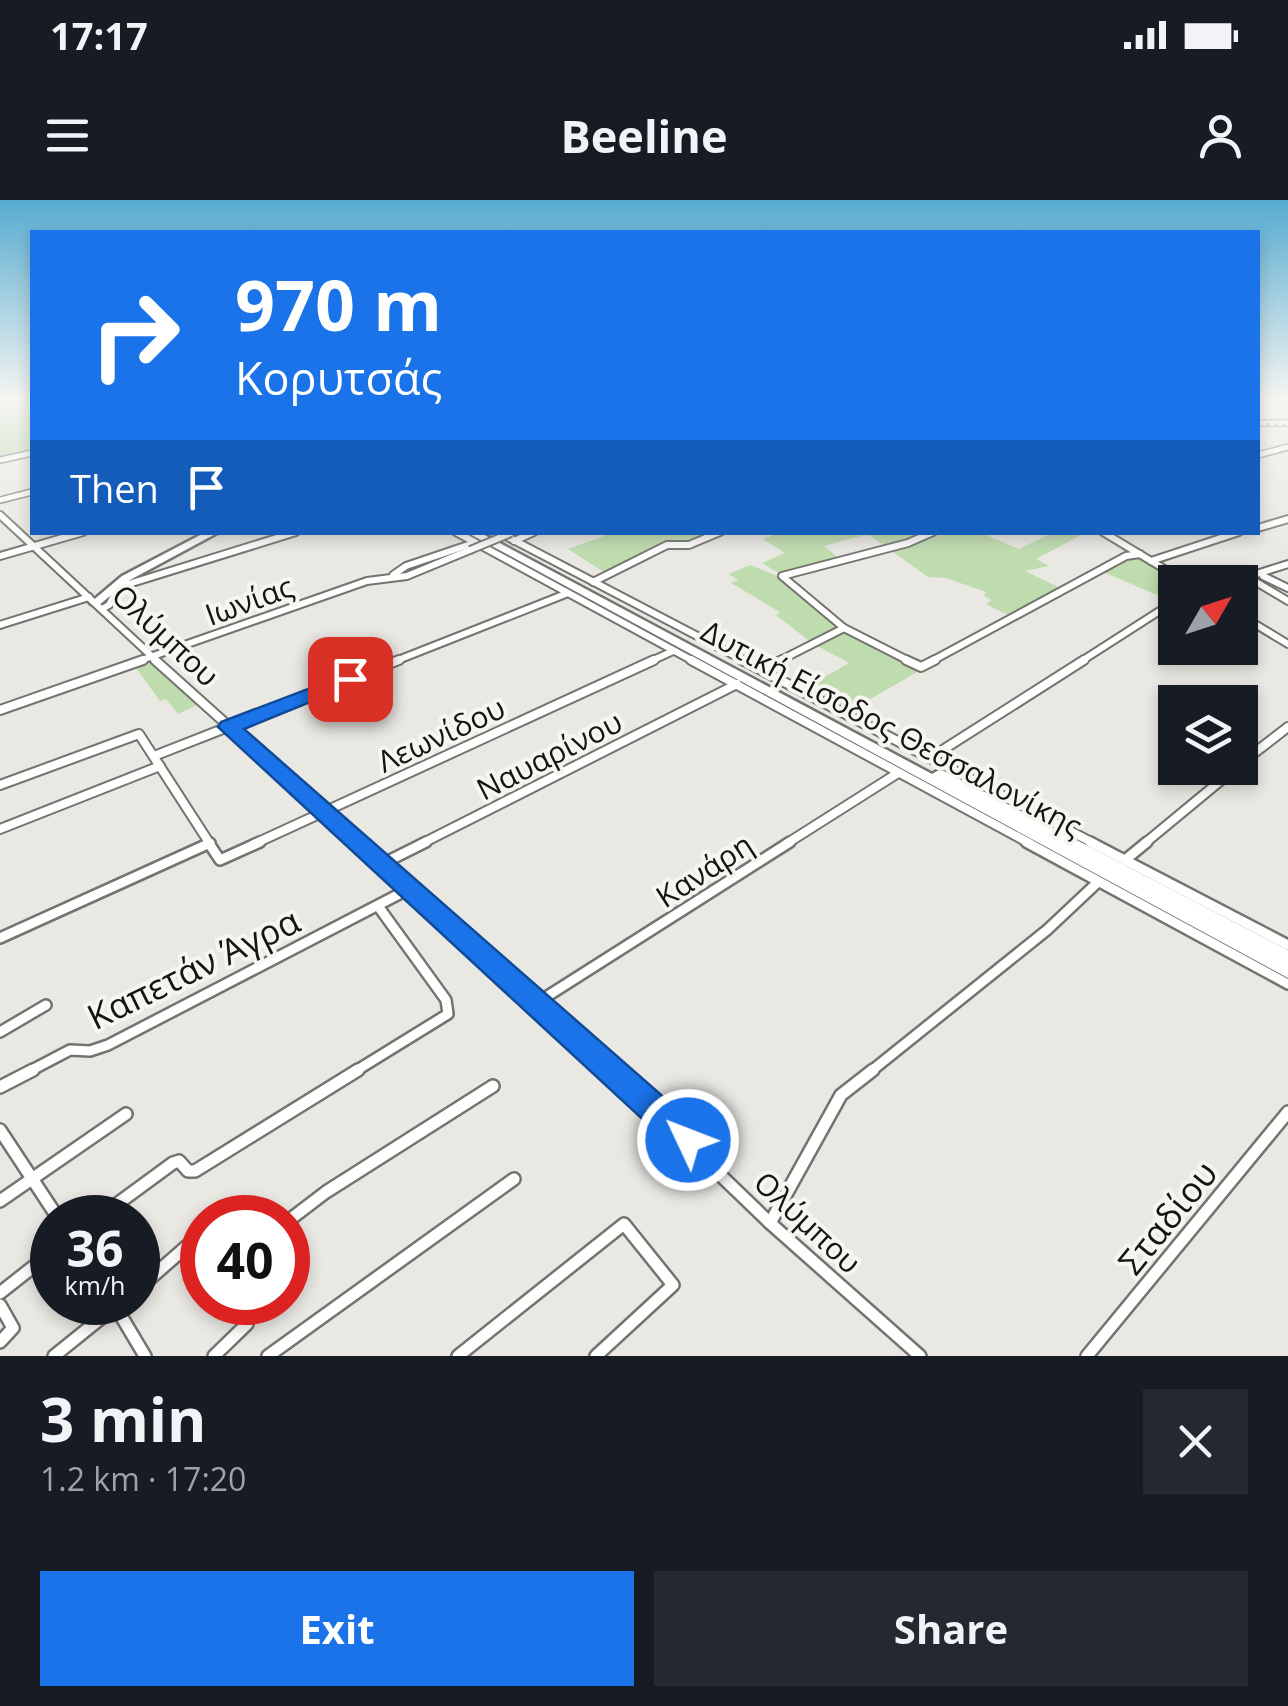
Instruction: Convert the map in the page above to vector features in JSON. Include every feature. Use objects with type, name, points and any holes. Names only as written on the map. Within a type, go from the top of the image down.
[{"type":"highway","points":[[102,604],[206,535]]},
{"type":"highway","points":[[102,604],[206,535]]},
{"type":"highway","name":"Δυτική Είσοδος Θεσσαλονίκης","points":[[475,539],[1288,958]]},
{"type":"highway","name":"Δυτική Είσοδος Θεσσαλονίκης","points":[[475,539],[1288,972]]},
{"type":"street","points":[[0,460],[28,453]]},
{"type":"street","points":[[0,500],[30,492]]},
{"type":"street","name":"Ολύμπου","points":[[0,515],[31,548],[102,604],[152,657],[688,1140],[770,1223],[920,1356]]},
{"type":"street","points":[[1260,527],[1288,519]]},
{"type":"street","points":[[0,556],[73,535]]},
{"type":"street","points":[[0,624],[102,604],[122,586],[286,535]]},
{"type":"street","points":[[512,535],[593,582],[1288,945]]},
{"type":"street","name":"Ιωνίας","points":[[0,710],[393,575],[407,576],[475,539],[512,535]]},
{"type":"street","points":[[593,582],[670,544],[689,544],[712,535]]},
{"type":"street","points":[[926,535],[782,576],[844,628],[921,668],[1126,556],[1140,554]]},
{"type":"street","points":[[1108,535],[1158,566]]},
{"type":"street","points":[[1150,561],[1231,535]]},
{"type":"street","points":[[475,539],[673,651],[1288,984]]},
{"type":"street","points":[[1288,566],[1252,580],[1288,601]]},
{"type":"street","points":[[1258,574],[1288,566]]},
{"type":"street","points":[[1263,576],[1288,588]]},
{"type":"street","points":[[154,756],[568,593]]},
{"type":"street","points":[[930,758],[1158,612]]},
{"type":"street","points":[[1258,626],[1288,644]]},
{"type":"street","points":[[762,670],[844,628]]},
{"type":"street","name":"Λεωνίδου","points":[[210,843],[220,860],[228,858],[673,651]]},
{"type":"street","name":"Ναυαρίνου","points":[[380,865],[737,684]]},
{"type":"street","points":[[1258,750],[1288,727]]},
{"type":"street","points":[[0,785],[136,734],[210,843],[1,938]]},
{"type":"street","points":[[0,829],[160,766]]},
{"type":"street","name":"Κανάρη","points":[[535,1004],[898,773]]},
{"type":"street","points":[[1125,860],[1215,785]]},
{"type":"street","points":[[770,1223],[841,1096],[1046,930],[1098,882]]},
{"type":"street","name":"Καπετάν Άγρα","points":[[0,1088],[70,1050],[90,1051],[108,1045],[410,890]]},
{"type":"street","points":[[129,1195],[179,1161],[188,1172],[195,1172],[448,1014],[446,1000],[378,906]]},
{"type":"street","points":[[0,1032],[46,1005]]},
{"type":"street","points":[[310,1204],[492,1086]]},
{"type":"street","name":"Σταδίου","points":[[1087,1356],[1288,1112]]},
{"type":"street","points":[[0,1201],[126,1114]]},
{"type":"street","points":[[0,1130],[44,1195]]},
{"type":"street","points":[[268,1356],[514,1179]]},
{"type":"street","points":[[458,1356],[626,1225],[671,1280],[671,1289],[596,1356]]},
{"type":"street","points":[[160,1269],[180,1252]]},
{"type":"street","points":[[0,1293],[30,1269]]},
{"type":"street","points":[[0,1305],[13,1328],[0,1342]]},
{"type":"street","points":[[54,1356],[92,1325]]},
{"type":"street","points":[[128,1325],[145,1356]]},
{"type":"street","points":[[214,1356],[246,1325]]},
{"type":"green space","points":[[0,453],[30,453],[30,454],[0,461]]},
{"type":"green space","points":[[607,535],[711,535],[692,542],[668,543],[604,572],[568,549]]},
{"type":"green space","points":[[774,535],[864,535],[824,546],[840,559],[782,575],[762,563],[785,553],[763,539]]},
{"type":"green space","points":[[869,535],[985,535],[1019,549],[1048,535],[1081,535],[1036,559],[1049,566],[1025,571],[1062,589],[1012,617],[986,604],[992,600],[984,596],[986,592],[946,578],[928,577]]},
{"type":"green space","points":[[1138,556],[1158,568],[1158,595],[1101,571]]},
{"type":"green space","points":[[750,565],[780,577],[849,632],[919,671],[846,713],[802,690],[849,663],[812,643],[776,615],[780,612],[731,583],[738,580],[729,574]]},
{"type":"green space","points":[[152,661],[199,704],[178,714],[166,699],[160,701],[134,665]]},
{"type":"waterway","points":[[694,638],[740,662]]},
{"type":"waterway","points":[[915,754],[1089,846]]},
{"type":"route","points":[[350,679],[229,727],[688,1140]]}]
